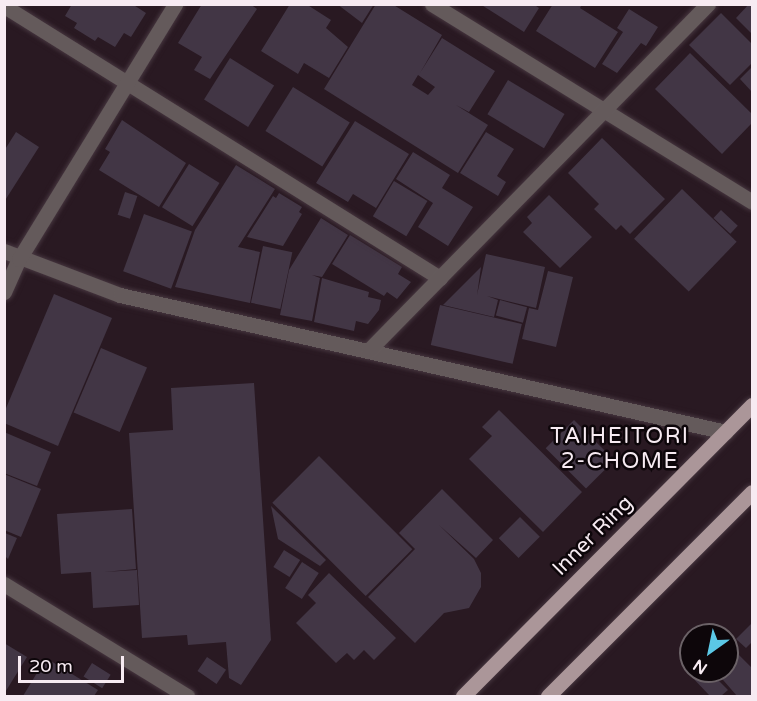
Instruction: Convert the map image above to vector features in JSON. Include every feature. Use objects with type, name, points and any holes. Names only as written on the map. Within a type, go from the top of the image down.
[{"type":"main road","name":"Inner Ring","points":[[463,696],[753,405]]},
{"type":"main road","points":[[548,696],[753,492]]},
{"type":"street","points":[[4,292],[19,259],[175,4]]},
{"type":"street","points":[[432,4],[753,202]]},
{"type":"street","points":[[368,351],[708,4]]},
{"type":"street","points":[[4,6],[440,278]]},
{"type":"street","points":[[4,252],[120,295],[726,432]]},
{"type":"street","points":[[4,584],[187,696]]},
{"type":"building","points":[[72,4],[132,4],[146,13],[131,37],[124,33],[115,47],[98,37],[95,41],[74,28],[77,23],[65,16]]},
{"type":"building","points":[[202,4],[250,4],[257,9],[210,79],[194,70],[202,57],[178,43]]},
{"type":"building","points":[[290,4],[306,4],[331,20],[326,28],[348,47],[329,78],[304,63],[298,74],[261,51]]},
{"type":"building","points":[[337,4],[374,4],[362,23]]},
{"type":"building","points":[[376,4],[392,4],[442,35],[420,73],[442,38],[495,71],[469,112],[456,105],[488,125],[458,173],[324,89]],"holes":[[[418,75],[435,87],[428,95],[412,85]]]},
{"type":"building","points":[[480,4],[533,4],[539,8],[524,32]]},
{"type":"building","points":[[553,4],[582,4],[580,8],[618,32],[595,68],[536,31]]},
{"type":"building","points":[[749,4],[752,4],[752,34],[736,18]]},
{"type":"building","points":[[629,9],[658,27],[646,46],[641,43],[617,73],[602,64],[623,32],[617,28]]},
{"type":"building","points":[[721,13],[752,44],[752,63],[730,85],[689,45]]},
{"type":"building","points":[[690,53],[752,114],[752,123],[722,154],[655,89]]},
{"type":"building","points":[[230,58],[274,86],[248,127],[204,100]]},
{"type":"building","points":[[752,67],[752,92],[740,79]]},
{"type":"building","points":[[508,80],[565,114],[544,148],[487,114]]},
{"type":"building","points":[[293,87],[350,123],[322,167],[265,131]]},
{"type":"building","points":[[122,120],[186,163],[159,207],[99,170],[110,152],[105,149]]},
{"type":"building","points":[[355,121],[409,154],[376,208],[353,194],[348,202],[316,183]]},
{"type":"building","points":[[16,132],[39,147],[4,202],[4,151]]},
{"type":"building","points":[[486,132],[514,149],[497,176],[506,182],[498,196],[460,173]]},
{"type":"building","points":[[602,138],[665,199],[630,234],[621,225],[616,230],[594,209],[599,204],[568,173]]},
{"type":"building","points":[[413,152],[450,175],[442,188],[473,207],[448,246],[418,227],[433,203],[396,179]]},
{"type":"building","points":[[189,164],[220,183],[193,226],[162,207]]},
{"type":"building","points":[[236,165],[275,189],[238,247],[260,252],[250,303],[175,287],[195,230]]},
{"type":"building","points":[[394,181],[427,201],[406,236],[373,216]]},
{"type":"building","points":[[682,189],[737,242],[689,291],[634,239]]},
{"type":"building","points":[[125,192],[137,196],[130,219],[118,215]]},
{"type":"building","points":[[279,193],[302,207],[299,212],[302,214],[283,246],[247,237],[273,196],[276,198]]},
{"type":"building","points":[[549,195],[592,237],[560,268],[523,232],[532,223],[527,217]]},
{"type":"building","points":[[721,210],[738,226],[730,234],[713,218]]},
{"type":"building","points":[[144,214],[192,231],[171,289],[123,271]]},
{"type":"building","points":[[321,218],[348,235],[322,277],[312,275],[320,278],[312,321],[280,315],[289,270]]},
{"type":"building","points":[[350,235],[402,267],[398,274],[411,282],[397,299],[387,292],[384,296],[332,264]]},
{"type":"building","points":[[263,246],[292,252],[280,309],[251,303]]},
{"type":"building","points":[[486,254],[545,267],[536,308],[487,296],[498,300],[494,317],[443,305],[481,267],[477,295]]},
{"type":"building","points":[[548,271],[573,277],[556,347],[522,339],[529,308],[538,310]]},
{"type":"building","points":[[322,278],[369,292],[368,297],[381,300],[379,310],[368,324],[356,321],[354,331],[314,322]]},
{"type":"building","points":[[54,294],[112,318],[58,446],[4,423],[4,413]]},
{"type":"building","points":[[500,300],[527,307],[523,323],[496,315]]},
{"type":"building","points":[[440,305],[522,324],[513,364],[431,345]]},
{"type":"building","points":[[101,348],[147,368],[120,432],[74,412]]},
{"type":"building","points":[[254,383],[271,640],[241,685],[229,678],[226,642],[188,645],[187,635],[142,638],[129,433],[173,430],[171,388]]},
{"type":"building","points":[[499,410],[582,492],[543,532],[469,459],[492,436],[482,427]]},
{"type":"building","points":[[574,420],[614,460],[586,489],[546,448]]},
{"type":"building","points":[[4,432],[51,452],[37,486],[4,473]]},
{"type":"building","points":[[319,456],[412,549],[366,596],[272,503]]},
{"type":"building","points":[[4,474],[41,489],[21,537],[4,530]]},
{"type":"building","points":[[442,489],[493,540],[476,558],[439,525],[474,559],[481,573],[481,587],[469,608],[444,613],[415,643],[368,597],[415,549],[399,533]]},
{"type":"building","points":[[271,506],[326,560],[320,566],[278,539]]},
{"type":"building","points":[[132,509],[136,569],[104,572],[137,570],[139,605],[93,608],[91,572],[61,574],[57,514]]},
{"type":"building","points":[[520,517],[540,537],[519,558],[499,538]]},
{"type":"building","points":[[5,533],[17,538],[8,559],[5,556]]},
{"type":"building","points":[[284,550],[300,560],[290,577],[273,567]]},
{"type":"building","points":[[302,562],[319,573],[302,599],[285,588]]},
{"type":"building","points":[[329,573],[396,638],[374,660],[364,650],[354,660],[347,653],[336,663],[296,623],[316,603],[308,595]]},
{"type":"building","points":[[752,623],[752,642],[746,648],[739,642],[739,636]]},
{"type":"building","points":[[4,643],[27,657],[4,694]]},
{"type":"building","points":[[739,655],[752,668],[752,696],[737,696],[726,683],[739,683]]},
{"type":"building","points":[[207,657],[226,670],[217,684],[197,671]]},
{"type":"building","points":[[46,658],[98,690],[94,696],[23,696]]},
{"type":"building","points":[[92,663],[111,675],[102,688],[84,677]]},
{"type":"building","points":[[698,683],[721,683],[728,690],[721,696],[710,696]]},
{"type":"district","name":"TAIHEITORI 2-CHOME","points":[[620,449]]}]
